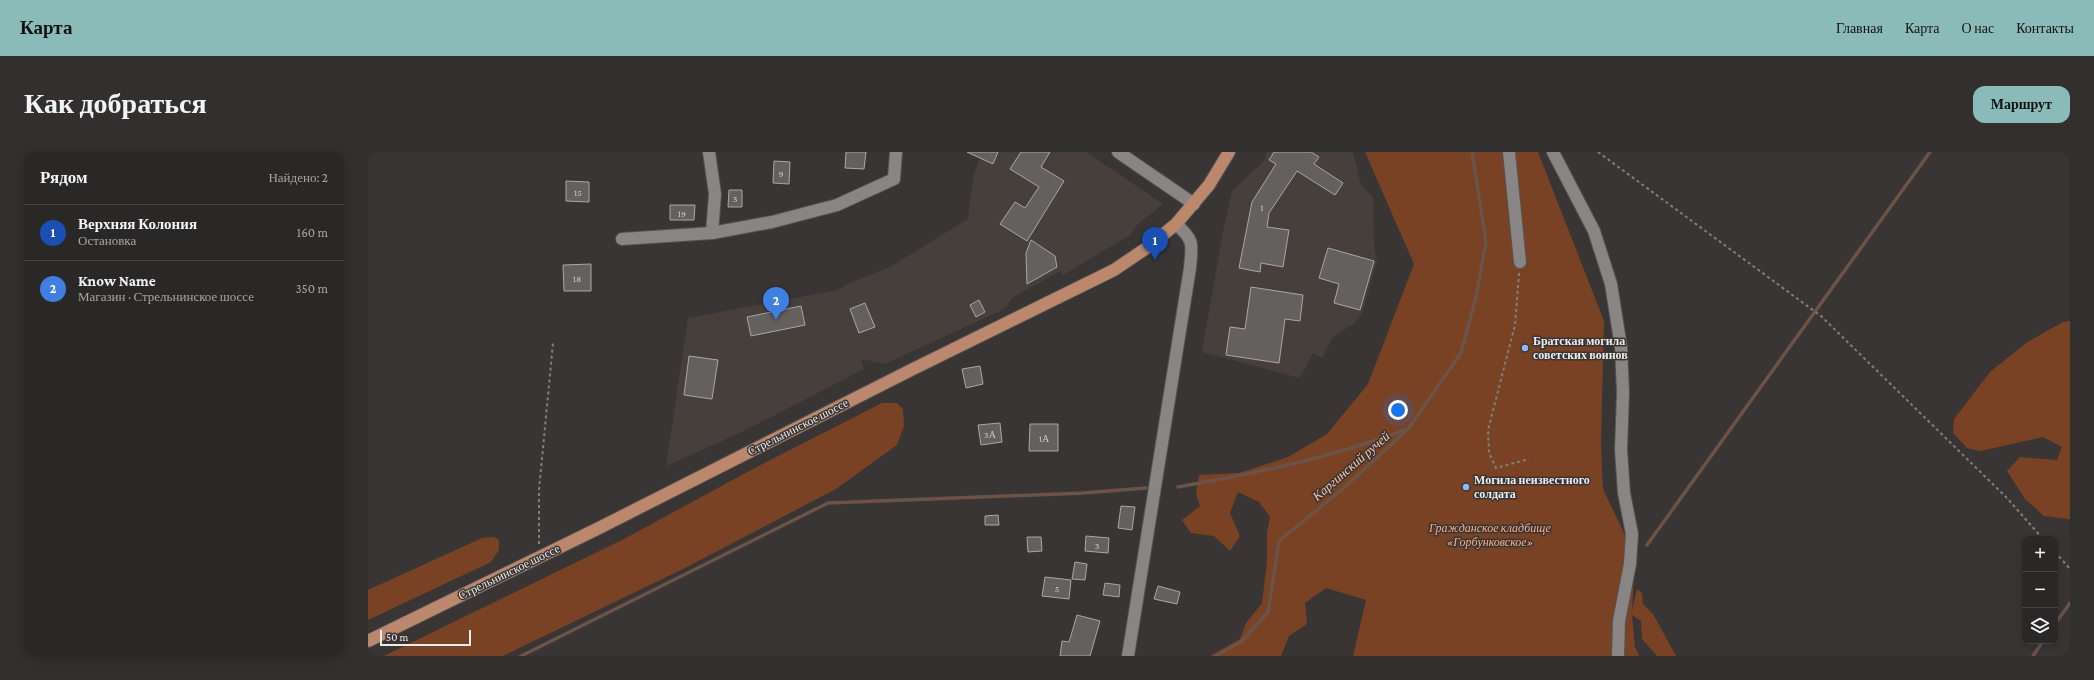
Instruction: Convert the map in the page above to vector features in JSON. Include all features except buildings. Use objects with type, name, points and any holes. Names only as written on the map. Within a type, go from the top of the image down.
[{"type":"main road","name":"Стрельнинское шоссе","points":[[368,641],[540,557],[1114,270],[1148,247],[1176,224],[1209,185],[1230,152]]},
{"type":"street","points":[[710,152],[715,194],[712,233]]},
{"type":"street","points":[[622,239],[712,233],[772,222],[837,205],[894,179],[896,152]]},
{"type":"street","points":[[1509,152],[1520,262]]},
{"type":"street","points":[[1553,152],[1594,231],[1611,284],[1621,347],[1623,392],[1621,450],[1624,493],[1632,534],[1630,564],[1619,621],[1618,656]]},
{"type":"street","points":[[1121,153],[1194,204]]},
{"type":"street","points":[[1128,656],[1190,268],[1192,242],[1188,235],[1176,224]]},
{"type":"path","points":[[1598,152],[1821,316],[2007,498],[2040,536]]},
{"type":"path","points":[[1520,262],[1515,325],[1488,430],[1489,454],[1496,468],[1529,459]]},
{"type":"path","points":[[540,557],[539,490],[552,343]]},
{"type":"path","points":[[2058,555],[2070,569]]},
{"type":"shaded area","points":[[982,152],[1086,152],[1163,204],[1138,224],[1130,235],[1063,275],[1060,271],[1012,298],[1006,308],[885,364],[861,359],[864,369],[742,432],[666,466],[688,318],[838,290],[845,285],[890,267],[968,219],[973,177]]},
{"type":"shaded area","points":[[1267,152],[1353,152],[1361,185],[1373,197],[1374,245],[1377,261],[1362,314],[1353,324],[1332,338],[1322,358],[1313,353],[1300,378],[1202,352],[1223,231],[1232,191],[1265,160]]},
{"type":"green space","name":"Гражданское кладбище «Горбунковское»","points":[[1365,152],[1538,152],[1604,321],[1601,442],[1603,489],[1625,535],[1634,570],[1632,611],[1637,589],[1642,593],[1643,604],[1653,614],[1676,656],[1657,656],[1642,639],[1641,621],[1632,615],[1635,647],[1639,656],[1353,656],[1366,600],[1326,588],[1305,603],[1307,624],[1289,636],[1281,656],[1210,656],[1240,639],[1246,623],[1262,603],[1267,562],[1267,532],[1270,517],[1259,502],[1238,492],[1230,513],[1240,536],[1230,551],[1214,536],[1191,533],[1182,520],[1200,506],[1196,494],[1199,475],[1239,473],[1288,457],[1327,434],[1368,384],[1414,264]]},
{"type":"green space","points":[[2070,321],[2069,519],[2044,516],[2025,499],[2007,471],[2020,457],[2057,460],[2062,447],[2043,437],[1981,451],[1967,448],[1953,433],[1954,419],[1990,372],[2026,343],[2063,322]]},
{"type":"green space","points":[[882,403],[897,403],[903,409],[904,426],[897,445],[836,489],[685,568],[503,656],[384,656],[624,539],[751,470]]},
{"type":"green space","points":[[494,537],[499,540],[499,550],[491,562],[368,620],[368,590],[482,538]]},
{"type":"waterway","name":"Каргинский ручей","points":[[1216,656],[1242,641],[1268,612],[1279,541],[1346,486],[1408,429],[1461,353],[1476,297],[1486,242],[1472,152]]},
{"type":"waterway","points":[[1647,545],[1930,152]]},
{"type":"waterway","points":[[1178,487],[1321,457],[1405,430]]},
{"type":"waterway","points":[[521,656],[828,503],[1083,493],[1146,488]]},
{"type":"waterway","points":[[2058,620],[2070,603]]},
{"type":"waterway","points":[[2033,656],[2041,644]]},
{"type":"place","name":"Верхняя Колония","points":[[1155,260]]},
{"type":"place","name":"Know Name","points":[[776,320]]},
{"type":"place","name":"Братская могила советских воинов","points":[[1525,348]]},
{"type":"place","name":"Могила неизвестного солдата","points":[[1466,487]]}]
